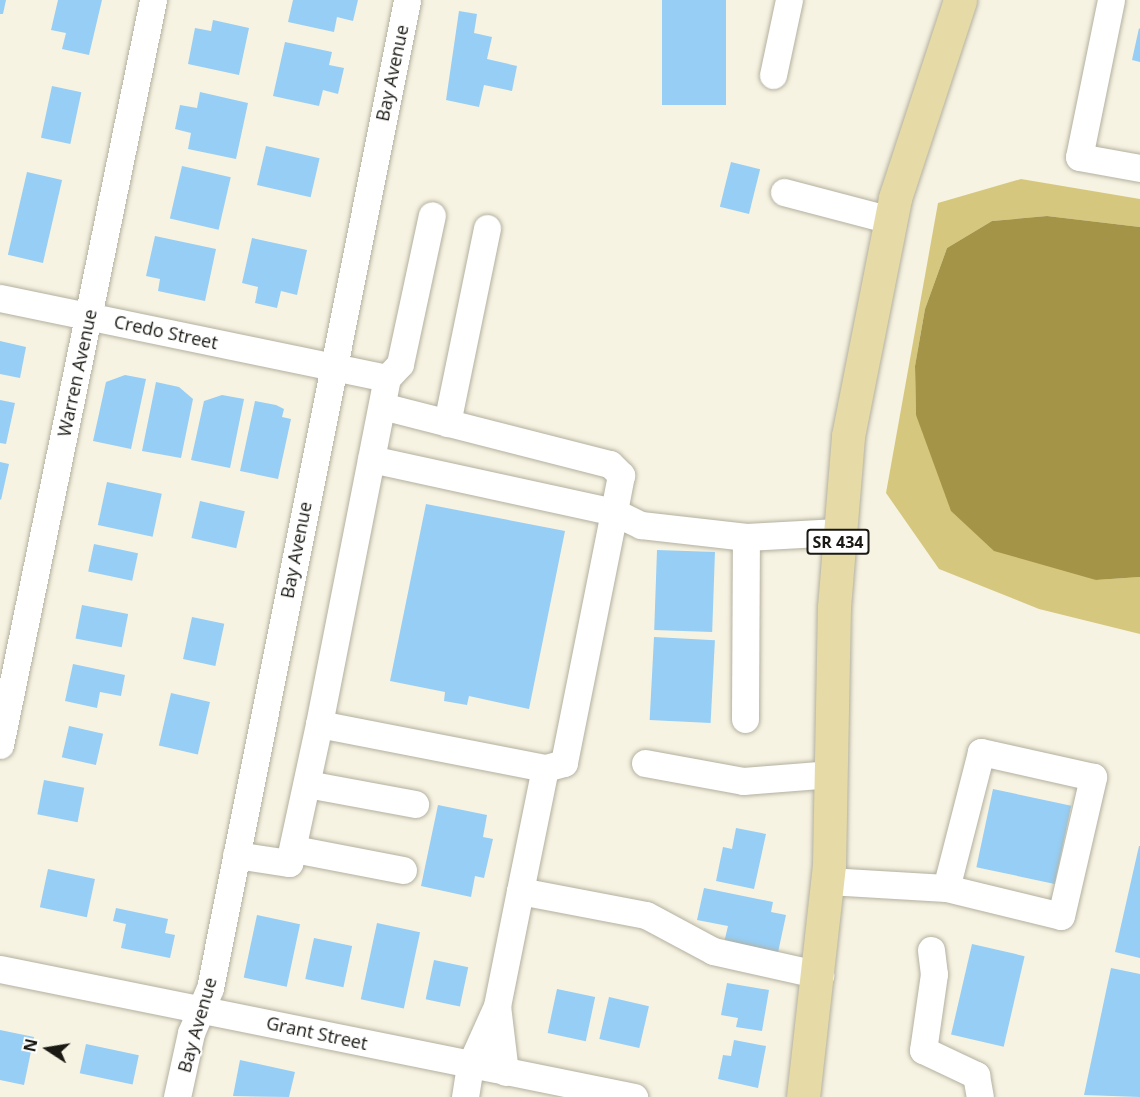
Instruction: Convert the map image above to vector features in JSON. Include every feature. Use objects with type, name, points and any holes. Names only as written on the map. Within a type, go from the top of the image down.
[{"type":"main road","name":"SR 434","points":[[803,1097],[820,975],[828,881],[838,532],[860,360],[891,219],[917,121],[960,0]]},
{"type":"street","name":"Warren Avenue","points":[[0,745],[153,0]]},
{"type":"street","name":"Bay Avenue","points":[[177,1097],[200,1009],[210,988],[407,0]]},
{"type":"street","points":[[773,75],[789,0]]},
{"type":"street","points":[[1111,0],[1079,157],[1140,168]]},
{"type":"street","points":[[784,192],[891,219]]},
{"type":"street","points":[[236,855],[289,863],[294,849],[387,378],[400,364],[432,215]]},
{"type":"street","points":[[447,423],[487,228]]},
{"type":"street","name":"Credo Street","points":[[0,298],[387,378]]},
{"type":"street","points":[[319,724],[545,768],[564,763],[614,512],[621,475],[610,464],[382,406]]},
{"type":"street","points":[[371,459],[614,512],[641,525],[746,537],[838,532]]},
{"type":"street","points":[[745,719],[746,537]]},
{"type":"street","points":[[828,881],[946,888],[1060,916],[1093,777],[981,752],[946,888]]},
{"type":"street","points":[[645,763],[743,781],[832,774]]},
{"type":"street","points":[[465,1097],[470,1066],[497,1006],[545,768]]},
{"type":"street","points":[[307,784],[415,804]]},
{"type":"street","points":[[294,849],[403,870]]},
{"type":"street","points":[[520,891],[646,915],[713,951],[820,975]]},
{"type":"street","points":[[931,950],[934,974],[922,1050],[976,1075],[980,1097]]},
{"type":"street","name":"Grant Street","points":[[0,969],[470,1066],[634,1097]]},
{"type":"street","points":[[497,1006],[505,1072]]},
{"type":"shaded area","points":[[1021,179],[1140,199],[1140,227],[1047,216],[992,221],[947,248],[925,309],[915,366],[916,415],[1096,580],[1140,577],[1140,634],[1039,609],[939,569],[886,493],[938,203]]},
{"type":"shaded area","points":[[1047,216],[1140,227],[1140,577],[1096,580],[994,551],[951,511],[916,415],[915,366],[925,309],[947,248],[992,221]]},
{"type":"building","points":[[0,0],[6,0],[3,14],[0,14]]},
{"type":"building","points":[[58,0],[102,0],[89,55],[62,49],[66,33],[51,30]]},
{"type":"building","points":[[293,0],[358,0],[353,21],[337,17],[334,32],[288,22]]},
{"type":"building","points":[[662,0],[726,0],[726,105],[662,105]]},
{"type":"building","points":[[459,11],[477,14],[474,33],[492,37],[487,59],[517,66],[512,91],[484,85],[479,107],[446,100]]},
{"type":"building","points":[[213,20],[249,28],[239,75],[188,64],[195,28],[211,31]]},
{"type":"building","points":[[1140,29],[1140,62],[1132,60]]},
{"type":"building","points":[[285,42],[332,52],[329,65],[344,68],[338,94],[323,90],[319,106],[273,96]]},
{"type":"building","points":[[52,86],[81,92],[70,144],[41,138]]},
{"type":"building","points":[[200,92],[248,103],[236,159],[188,149],[191,133],[175,129],[180,105],[197,108]]},
{"type":"building","points":[[266,146],[320,158],[311,197],[257,185]]},
{"type":"building","points":[[731,162],[760,169],[749,214],[720,207]]},
{"type":"building","points":[[182,166],[231,177],[219,230],[170,219]]},
{"type":"building","points":[[27,172],[62,180],[43,263],[8,255]]},
{"type":"building","points":[[155,236],[216,249],[205,301],[158,291],[160,279],[146,276]]},
{"type":"building","points":[[252,238],[307,250],[297,295],[281,291],[277,308],[255,303],[258,287],[242,283]]},
{"type":"building","points":[[0,341],[26,347],[20,378],[0,374]]},
{"type":"building","points":[[125,375],[146,379],[131,449],[93,441],[106,382]]},
{"type":"building","points":[[156,382],[179,387],[193,399],[181,458],[142,451]]},
{"type":"building","points":[[222,395],[244,399],[230,468],[191,460],[204,401]]},
{"type":"building","points":[[0,400],[15,403],[6,444],[0,443]]},
{"type":"building","points":[[255,401],[284,409],[282,417],[291,419],[278,479],[240,471]]},
{"type":"building","points":[[0,462],[9,464],[1,500],[0,499]]},
{"type":"building","points":[[107,482],[162,494],[153,537],[98,525]]},
{"type":"building","points":[[200,501],[245,511],[236,548],[191,538]]},
{"type":"building","points":[[426,504],[565,531],[529,709],[469,696],[467,705],[444,701],[445,692],[390,681]]},
{"type":"building","points":[[94,544],[138,553],[132,581],[88,571]]},
{"type":"building","points":[[657,550],[715,552],[712,632],[654,630]]},
{"type":"building","points":[[82,605],[128,614],[122,647],[76,638]]},
{"type":"building","points":[[192,617],[224,624],[215,666],[183,659]]},
{"type":"building","points":[[654,637],[715,640],[711,723],[650,720]]},
{"type":"building","points":[[73,664],[125,675],[121,696],[100,692],[97,708],[65,701]]},
{"type":"building","points":[[171,693],[210,702],[198,755],[159,746]]},
{"type":"building","points":[[69,726],[103,734],[96,765],[62,757]]},
{"type":"building","points":[[44,780],[84,788],[78,822],[37,814]]},
{"type":"building","points":[[993,789],[1071,806],[1055,884],[976,867]]},
{"type":"building","points":[[438,805],[487,815],[483,837],[493,839],[484,878],[475,876],[471,897],[421,886]]},
{"type":"building","points":[[736,828],[766,834],[754,889],[716,881],[723,847],[732,849]]},
{"type":"building","points":[[1140,846],[1140,958],[1115,952]]},
{"type":"building","points":[[48,869],[95,879],[87,917],[40,907]]},
{"type":"building","points":[[704,888],[773,902],[771,912],[786,915],[776,962],[722,951],[728,926],[697,920]]},
{"type":"building","points":[[116,908],[168,919],[165,933],[175,935],[170,958],[121,948],[126,924],[113,921]]},
{"type":"building","points":[[257,915],[300,924],[287,987],[244,978]]},
{"type":"building","points":[[377,923],[420,932],[404,1008],[361,999]]},
{"type":"building","points":[[314,938],[352,946],[343,987],[305,979]]},
{"type":"building","points":[[972,944],[1025,956],[1004,1047],[951,1035]]},
{"type":"building","points":[[434,960],[468,967],[460,1006],[426,999]]},
{"type":"building","points":[[1111,968],[1140,974],[1140,1097],[1084,1095]]},
{"type":"building","points":[[727,983],[769,990],[762,1031],[736,1027],[738,1018],[721,1015]]},
{"type":"building","points":[[557,989],[595,997],[586,1041],[548,1033]]},
{"type":"building","points":[[609,997],[649,1006],[639,1048],[599,1039]]},
{"type":"building","points":[[0,1030],[34,1037],[24,1085],[0,1080]]},
{"type":"building","points":[[734,1040],[766,1046],[758,1088],[718,1079],[723,1055],[731,1056]]},
{"type":"building","points":[[86,1044],[139,1055],[133,1085],[80,1073]]},
{"type":"building","points":[[240,1060],[295,1072],[289,1097],[233,1096]]}]
